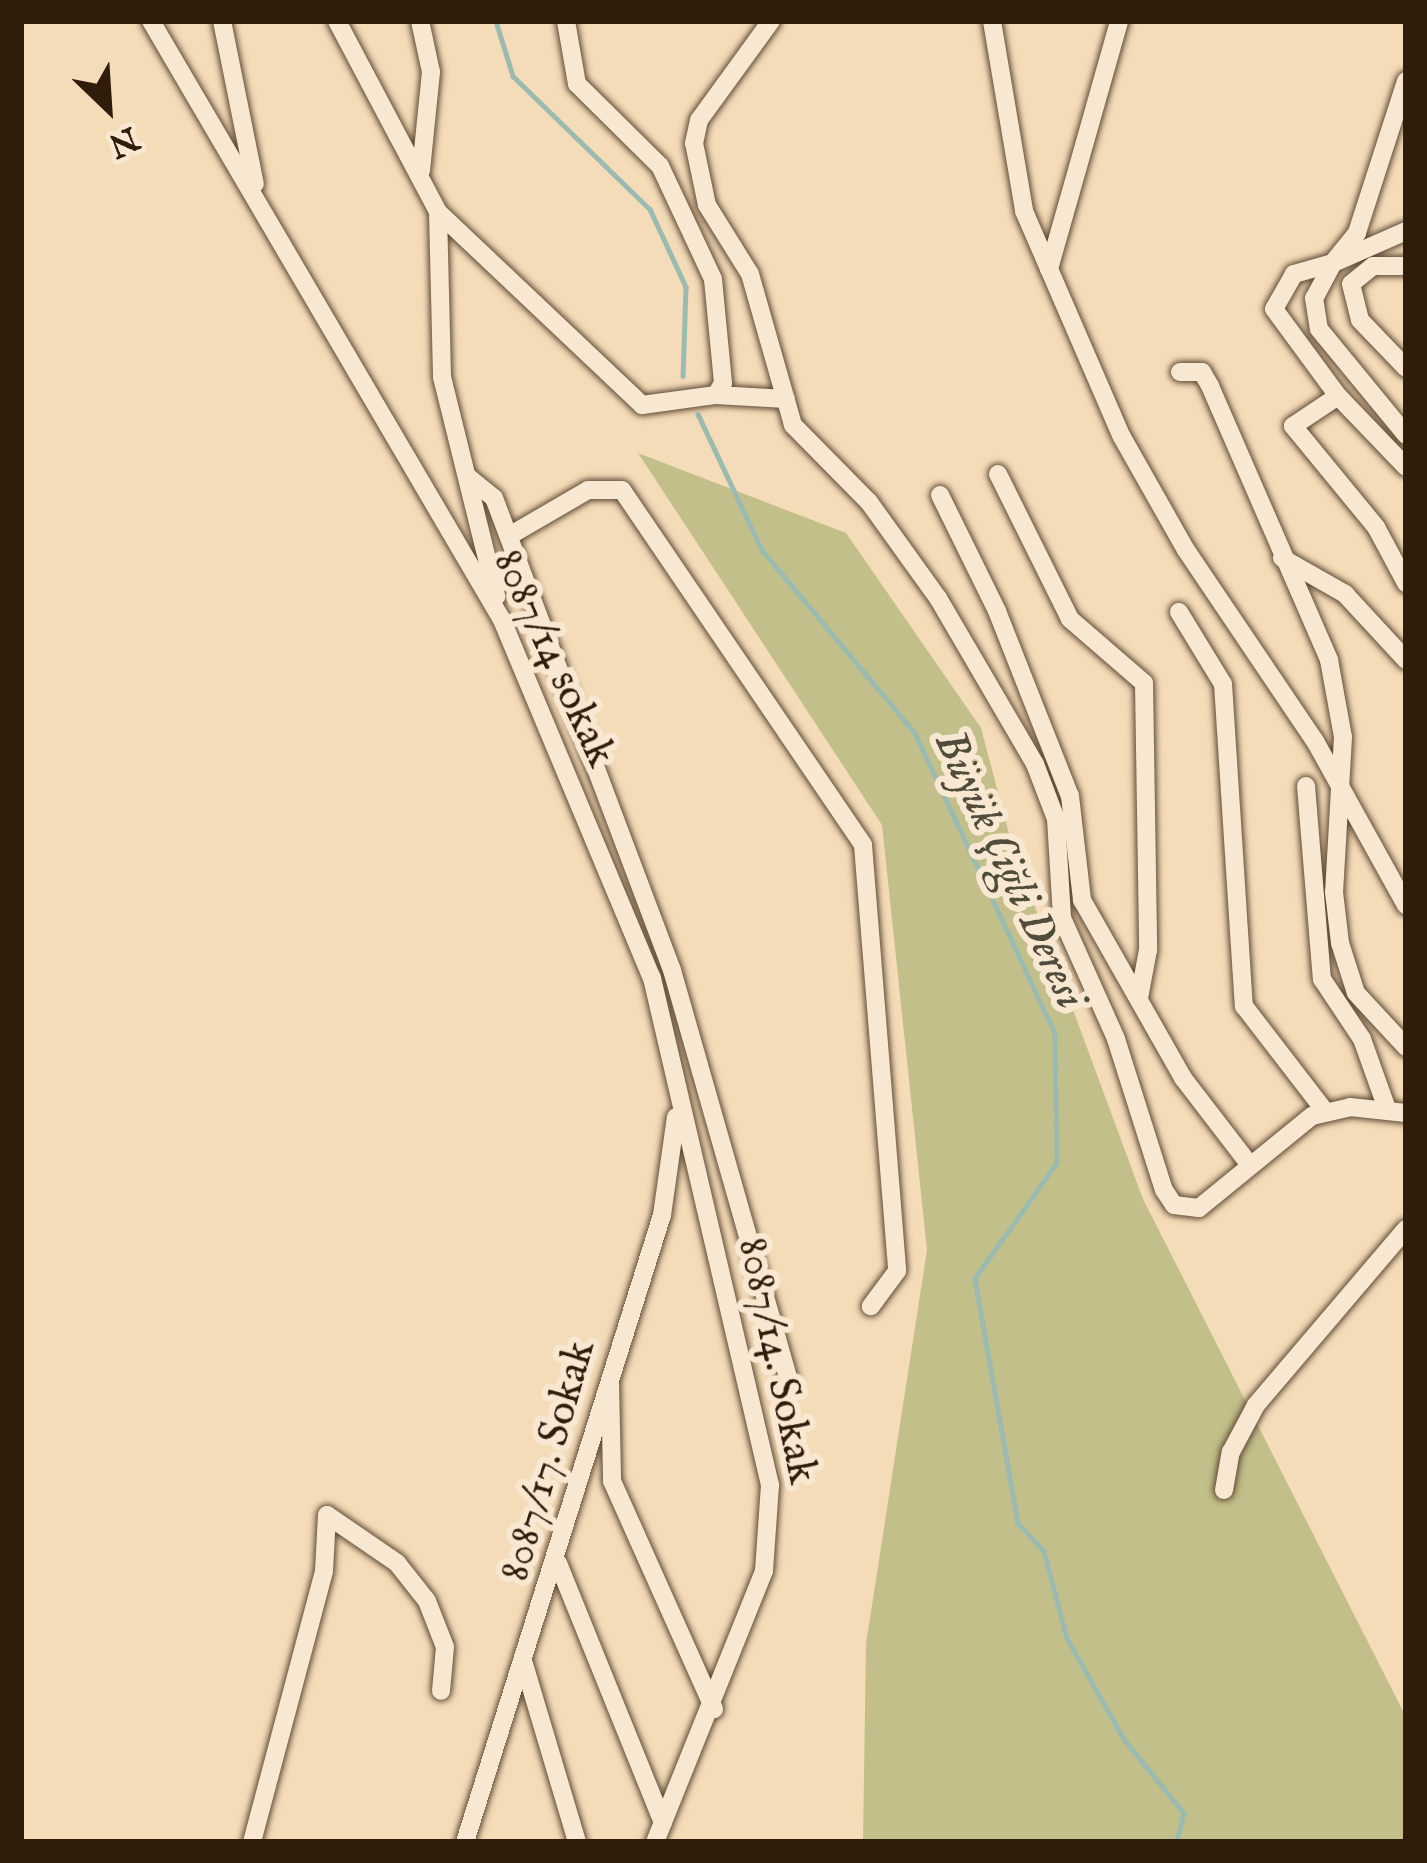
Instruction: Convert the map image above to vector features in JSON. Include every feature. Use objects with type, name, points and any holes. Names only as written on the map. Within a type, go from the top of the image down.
[{"type":"street","points":[[151,21],[259,200]]},
{"type":"street","points":[[221,21],[259,200]]},
{"type":"street","points":[[338,21],[438,212],[642,405],[716,395],[786,399]]},
{"type":"street","points":[[420,21],[431,72],[421,176]]},
{"type":"street","points":[[566,21],[577,84],[660,166],[713,279],[723,382],[716,395]]},
{"type":"street","points":[[771,21],[714,94],[694,143],[707,205],[750,274],[793,425],[868,502],[950,616],[1035,764],[1056,819],[1062,918],[1116,1039],[1164,1190],[1174,1205],[1198,1208],[1249,1164],[1325,1111],[1396,1111],[1362,1039],[1322,980],[1306,786]]},
{"type":"street","points":[[992,21],[1024,211],[1123,437],[1186,550],[1343,795],[1406,905]]},
{"type":"street","points":[[1048,269],[1119,21]]},
{"type":"street","points":[[1406,81],[1357,233],[1333,263],[1315,298],[1319,329],[1406,435]]},
{"type":"street","name":"8087/14 sokak","points":[[259,200],[301,281],[502,620],[652,978],[678,1094]]},
{"type":"street","points":[[438,212],[442,377],[502,620]]},
{"type":"street","points":[[1406,231],[1333,263],[1294,274],[1274,309],[1338,395],[1406,467]]},
{"type":"street","points":[[1406,266],[1373,266],[1351,284],[1360,320],[1406,368]]},
{"type":"street","points":[[1180,372],[1202,372],[1210,386],[1328,660],[1341,716],[1343,795],[1334,892],[1340,943],[1356,993],[1406,1047]]},
{"type":"street","points":[[1338,395],[1293,426],[1376,527],[1406,583]]},
{"type":"street","points":[[998,474],[1070,619],[1144,683],[1148,950],[1139,998]]},
{"type":"street","points":[[468,477],[494,498],[672,970],[789,1381]]},
{"type":"street","points":[[509,536],[588,490],[622,490],[863,845],[897,1271],[871,1306]]},
{"type":"street","points":[[940,495],[997,611],[1070,796],[1082,900],[1183,1078],[1249,1164]]},
{"type":"street","points":[[1282,558],[1345,594],[1406,660]]},
{"type":"street","points":[[1179,612],[1223,684],[1244,1006],[1325,1111]]},
{"type":"street","name":"8087/17. Sokak","points":[[465,1842],[558,1563],[609,1377],[662,1215],[678,1094]]},
{"type":"street","name":"8087/14. Sokak","points":[[659,1833],[714,1709],[764,1571],[770,1485],[678,1094]]},
{"type":"street","points":[[1224,1490],[1256,1405],[1406,1229]]},
{"type":"street","points":[[609,1377],[612,1480],[714,1709]]},
{"type":"street","points":[[252,1842],[324,1571],[327,1515],[397,1563],[427,1601],[445,1647],[441,1691]]},
{"type":"street","points":[[558,1563],[659,1833]]},
{"type":"street","points":[[524,1664],[577,1842]]},
{"type":"shaded area","points":[[638,453],[846,533],[981,728],[1012,845],[1143,1199],[1406,1717],[1406,1842],[863,1842],[866,1644],[927,1250],[882,825]]},
{"type":"waterway","name":"Büyük Çiğli Deresi","points":[[496,21],[513,76],[650,209],[686,287],[683,376]]},
{"type":"waterway","name":"Büyük Çiğli Deresi","points":[[698,414],[762,550],[915,733],[1055,1033],[1057,1163],[975,1279],[1018,1523],[1044,1551],[1067,1638],[1124,1739],[1184,1813],[1177,1842]]}]
